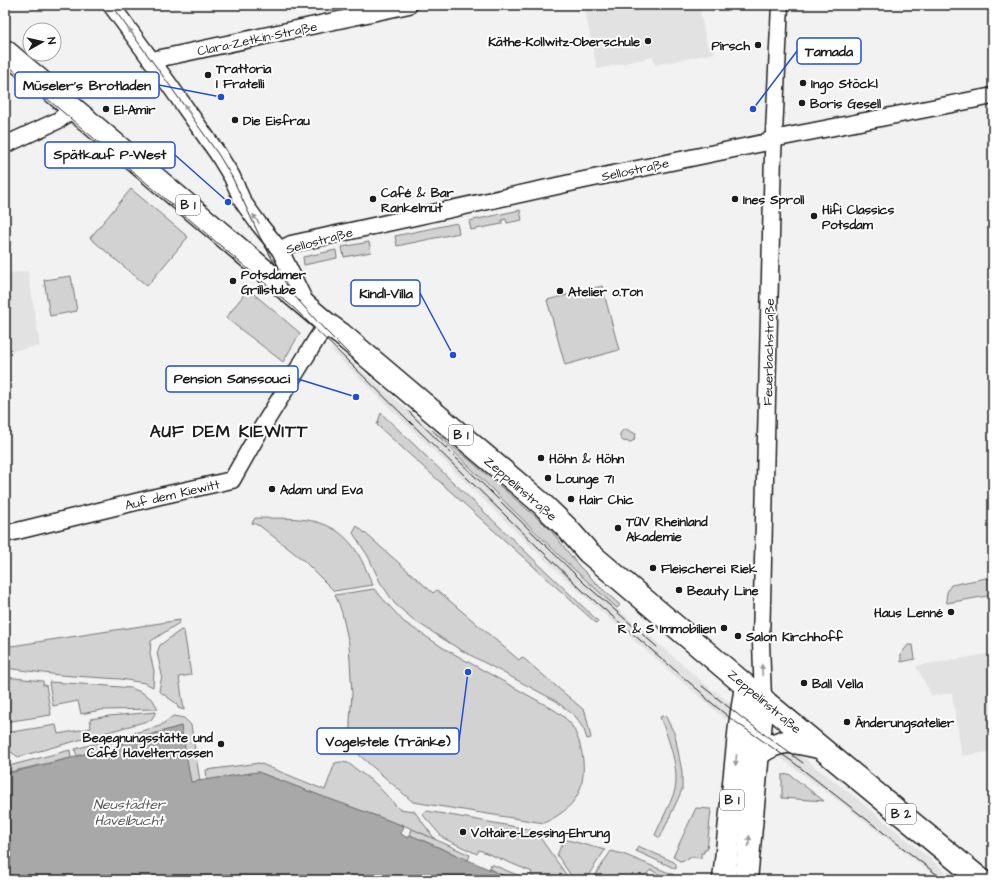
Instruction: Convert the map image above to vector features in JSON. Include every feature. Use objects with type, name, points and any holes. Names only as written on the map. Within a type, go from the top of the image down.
[{"type":"main road","name":"Zeppelinstraße","points":[[5,51],[541,503],[566,527],[588,552],[820,748],[981,880]]},
{"type":"main road","name":"B 1","points":[[724,880],[739,730],[746,686]]},
{"type":"main road","name":"B 1","points":[[746,880],[763,699]]},
{"type":"main road","name":"B 2","points":[[757,755],[770,747],[792,741],[801,742],[820,748]]},
{"type":"street","points":[[111,5],[152,60],[218,154],[232,177],[243,202],[280,250],[306,306]]},
{"type":"street","name":"Clara-Zetkin-Straße","points":[[152,60],[409,5]]},
{"type":"street","name":"Feuerbachstraße","points":[[763,699],[761,642],[773,139],[780,5]]},
{"type":"street","name":"Sellostraße","points":[[280,250],[291,244],[763,143],[773,139],[993,96]]},
{"type":"street","points":[[5,145],[59,120],[66,114],[70,106]]},
{"type":"street","name":"Auf dem Kiewitt","points":[[5,534],[146,499],[232,480],[258,434],[327,324]]},
{"type":"shaded area","name":"Käthe-Kollwitz-Oberschule","points":[[584,5],[699,5],[707,46],[713,45],[715,53],[655,65],[653,57],[597,69]]},
{"type":"shaded area","points":[[131,189],[188,237],[147,286],[90,238]]},
{"type":"shaded area","points":[[520,210],[522,220],[507,223],[506,219],[502,220],[502,224],[471,230],[469,221]]},
{"type":"shaded area","points":[[457,223],[459,233],[397,246],[395,236]]},
{"type":"shaded area","points":[[369,242],[371,252],[344,257],[342,247]]},
{"type":"shaded area","points":[[336,250],[337,258],[304,265],[303,257]]},
{"type":"shaded area","points":[[28,271],[40,346],[5,352],[5,274]]},
{"type":"shaded area","points":[[71,276],[77,311],[50,316],[44,280]]},
{"type":"shaded area","points":[[602,286],[619,350],[565,365],[547,300]]},
{"type":"shaded area","points":[[248,289],[300,333],[283,362],[226,318]]},
{"type":"shaded area","points":[[329,348],[334,349],[343,355],[432,430],[566,563],[706,685],[732,704],[726,720],[557,571]]},
{"type":"shaded area","points":[[381,413],[598,621],[596,623],[377,425]]},
{"type":"shaded area","points":[[626,429],[636,434],[634,440],[631,442],[623,441],[620,438],[620,434]]},
{"type":"shaded area","points":[[432,430],[549,528],[579,566],[620,605],[617,608],[566,562]]},
{"type":"shaded area","points":[[255,518],[284,518],[312,521],[324,524],[336,530],[347,539],[357,552],[373,585],[334,591],[303,560],[260,526],[252,523]]},
{"type":"shaded area","points":[[357,526],[433,593],[437,590],[519,660],[522,657],[585,711],[591,738],[587,739],[584,730],[576,717],[556,701],[459,649],[415,621],[395,604],[380,582],[368,556],[353,533]]},
{"type":"shaded area","points":[[986,578],[993,581],[993,595],[947,603],[946,598],[948,589],[951,585]]},
{"type":"shaded area","points":[[374,589],[404,622],[445,649],[554,710],[570,723],[579,740],[583,761],[583,771],[579,791],[575,799],[565,810],[544,823],[413,802],[350,747],[352,694],[349,644],[342,613],[335,595]]},
{"type":"shaded area","points":[[180,620],[179,623],[151,641],[150,654],[154,671],[153,687],[145,683],[120,679],[59,675],[5,668],[5,647]]},
{"type":"shaded area","points":[[181,630],[184,631],[191,675],[179,677],[184,710],[178,708],[177,704],[159,691],[162,675],[157,653],[160,645]]},
{"type":"shaded area","points":[[908,645],[913,645],[915,659],[901,662],[901,654]]},
{"type":"shaded area","points":[[993,653],[993,751],[962,756],[952,693],[932,696],[916,666]]},
{"type":"shaded area","points":[[5,677],[43,681],[43,685],[46,685],[51,715],[5,722]]},
{"type":"shaded area","points":[[49,682],[131,688],[143,693],[153,700],[158,709],[101,710],[81,714],[78,701],[53,706]]},
{"type":"shaded area","points":[[156,712],[151,720],[18,757],[8,750],[5,733],[56,725],[58,734],[91,728],[90,719]]},
{"type":"shaded area","points":[[665,715],[675,735],[682,772],[682,790],[660,838],[655,835],[672,798],[676,784],[673,754],[660,717]]},
{"type":"shaded area","points":[[173,716],[184,718],[191,725],[200,781],[190,782],[181,726],[77,756],[75,749],[160,726]]},
{"type":"shaded area","points":[[789,747],[855,797],[956,880],[940,880],[774,753]]},
{"type":"shaded area","points":[[70,750],[71,758],[5,773],[5,767]]},
{"type":"shaded area","points":[[259,763],[325,790],[335,763],[348,763],[376,784],[399,809],[414,811],[435,839],[401,824],[404,826],[258,772],[207,780],[206,770]]},
{"type":"shaded area","points":[[789,774],[824,801],[782,798],[782,775]]},
{"type":"shaded area","points":[[696,808],[711,809],[707,850],[704,850],[704,853],[701,853],[701,858],[690,857],[689,859],[680,861],[673,857]]},
{"type":"shaded area","points":[[427,811],[528,829],[536,832],[570,880],[539,880],[531,876],[532,872],[479,850],[477,854],[443,838],[423,815]]},
{"type":"shaded area","points":[[412,829],[470,855],[468,860],[410,835]]},
{"type":"shaded area","points":[[564,839],[605,850],[585,880],[574,880],[557,855]]},
{"type":"shaded area","points":[[638,846],[674,862],[676,864],[676,869],[636,851]]},
{"type":"shaded area","points":[[611,851],[623,854],[674,875],[677,878],[675,880],[670,880],[651,870],[639,880],[592,880]]},
{"type":"shaded area","points":[[491,864],[529,880],[514,880],[489,869]]},
{"type":"water","name":"Neustädter Havelbucht","points":[[181,726],[191,782],[258,772],[404,826],[401,834],[408,838],[410,835],[514,880],[5,880],[5,774],[71,758]]},
{"type":"tram line","points":[[111,5],[218,154],[232,177],[260,237],[290,291],[324,329],[371,376]]},
{"type":"tram line","points":[[5,63],[294,308],[583,591],[707,699],[730,718],[793,762],[944,880]]},
{"type":"tram line","points":[[409,412],[584,583],[657,647]]},
{"type":"tram line","points":[[702,686],[803,763]]},
{"type":"place","name":"Käthe-Kollwitz-Oberschule","points":[[648,41]]},
{"type":"place","name":"Pirsch","points":[[758,45]]},
{"type":"place","name":"Trattoria I Fratelli","points":[[208,75]]},
{"type":"place","name":"Ingo Stöckl","points":[[803,83]]},
{"type":"place","name":"Müseler's Brotladen","points":[[221,97]]},
{"type":"place","name":"Boris Gesell","points":[[802,103]]},
{"type":"place","name":"El-Amir","points":[[106,109]]},
{"type":"place","name":"Tamada","points":[[753,109]]},
{"type":"place","name":"Die Eisfrau","points":[[235,120]]},
{"type":"place","name":"Café & Bar Rankelmut","points":[[373,199]]},
{"type":"place","name":"Ines Sproll","points":[[735,199]]},
{"type":"place","name":"Spätkauf P-West","points":[[228,202]]},
{"type":"place","name":"Hifi Classics Potsdam","points":[[814,216]]},
{"type":"place","name":"Potsdamer Grillstube","points":[[233,281]]},
{"type":"place","name":"Atelier o.Ton","points":[[560,291]]},
{"type":"place","name":"Kindl-Villa","points":[[453,355]]},
{"type":"place","name":"Pension Sanssouci","points":[[356,397]]},
{"type":"place","name":"Höhn & Höhn","points":[[541,458]]},
{"type":"place","name":"Lounge 71","points":[[548,478]]},
{"type":"place","name":"Adam und Eva","points":[[272,489]]},
{"type":"place","name":"Hair Chic","points":[[571,499]]},
{"type":"place","name":"TÜV Rheinland Akademie","points":[[618,528]]},
{"type":"place","name":"Fleischerei Riek","points":[[653,568]]},
{"type":"place","name":"Beauty Line","points":[[679,590]]},
{"type":"place","name":"Haus Lenné","points":[[951,612]]},
{"type":"place","name":"R & S Immobilien","points":[[724,628]]},
{"type":"place","name":"Salon Kirchhoff","points":[[738,636]]},
{"type":"place","name":"Vogelstele (Tränke)","points":[[468,672]]},
{"type":"place","name":"Ball Vella","points":[[804,683]]},
{"type":"place","name":"Änderungsatelier","points":[[847,722]]},
{"type":"place","name":"Begegnungsstätte und Café Havelterrassen","points":[[221,744]]},
{"type":"place","name":"Voltaire-Lessing-Ehrung","points":[[463,832]]},
{"type":"district","name":"AUF DEM KIEWITT","points":[[229,431]]}]
